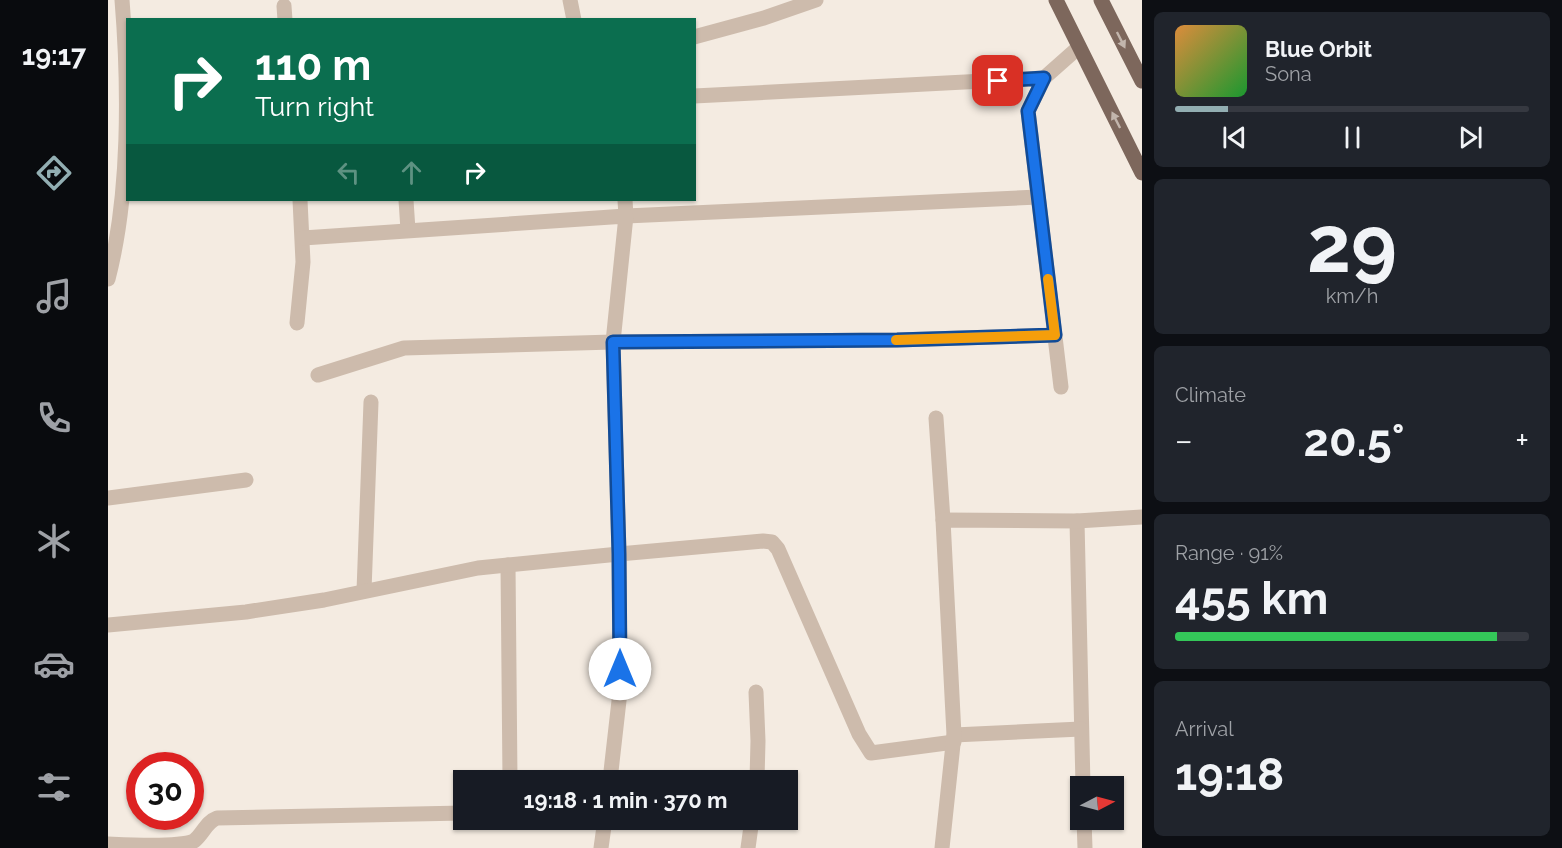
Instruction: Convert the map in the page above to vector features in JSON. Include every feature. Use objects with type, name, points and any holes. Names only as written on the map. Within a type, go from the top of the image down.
[{"type":"main road","points":[[1056,0],[1142,173]]},
{"type":"main road","points":[[1101,0],[1142,80]]},
{"type":"street","points":[[108,279],[123,198],[126,130],[122,0]]},
{"type":"street","points":[[570,0],[574,18]]},
{"type":"street","points":[[696,35],[764,18],[816,0]]},
{"type":"street","points":[[1061,387],[1028,111],[1044,78],[1079,47]]},
{"type":"street","points":[[696,96],[1044,78]]},
{"type":"street","points":[[303,238],[626,216],[1038,197]]},
{"type":"street","points":[[297,323],[303,262],[300,201]]},
{"type":"street","points":[[406,201],[408,230]]},
{"type":"street","points":[[611,770],[620,692],[613,342],[626,216],[625,201]]},
{"type":"street","points":[[318,375],[404,348],[613,342],[897,340],[1055,335]]},
{"type":"street","points":[[364,591],[371,402]]},
{"type":"street","points":[[936,418],[944,520],[954,739],[942,848]]},
{"type":"street","points":[[108,498],[246,480]]},
{"type":"street","points":[[944,520],[1077,521],[1142,517]]},
{"type":"street","points":[[1077,521],[1083,776]]},
{"type":"street","points":[[108,626],[246,612],[478,568],[763,541],[772,542],[778,549],[859,734],[871,753],[954,739],[1082,729]]},
{"type":"street","points":[[508,565],[510,770]]},
{"type":"street","points":[[756,692],[757,770]]},
{"type":"street","points":[[108,844],[185,846],[194,841],[211,820],[217,818],[453,813]]},
{"type":"street","points":[[601,848],[603,830]]},
{"type":"street","points":[[748,848],[750,830]]},
{"type":"street","points":[[1084,830],[1084,848]]},
{"type":"slow traffic","points":[[896,340],[1055,335],[1048,279]]},
{"type":"route","points":[[620,669],[613,342],[897,340],[1055,335],[1028,111],[1044,78],[998,81]]}]
